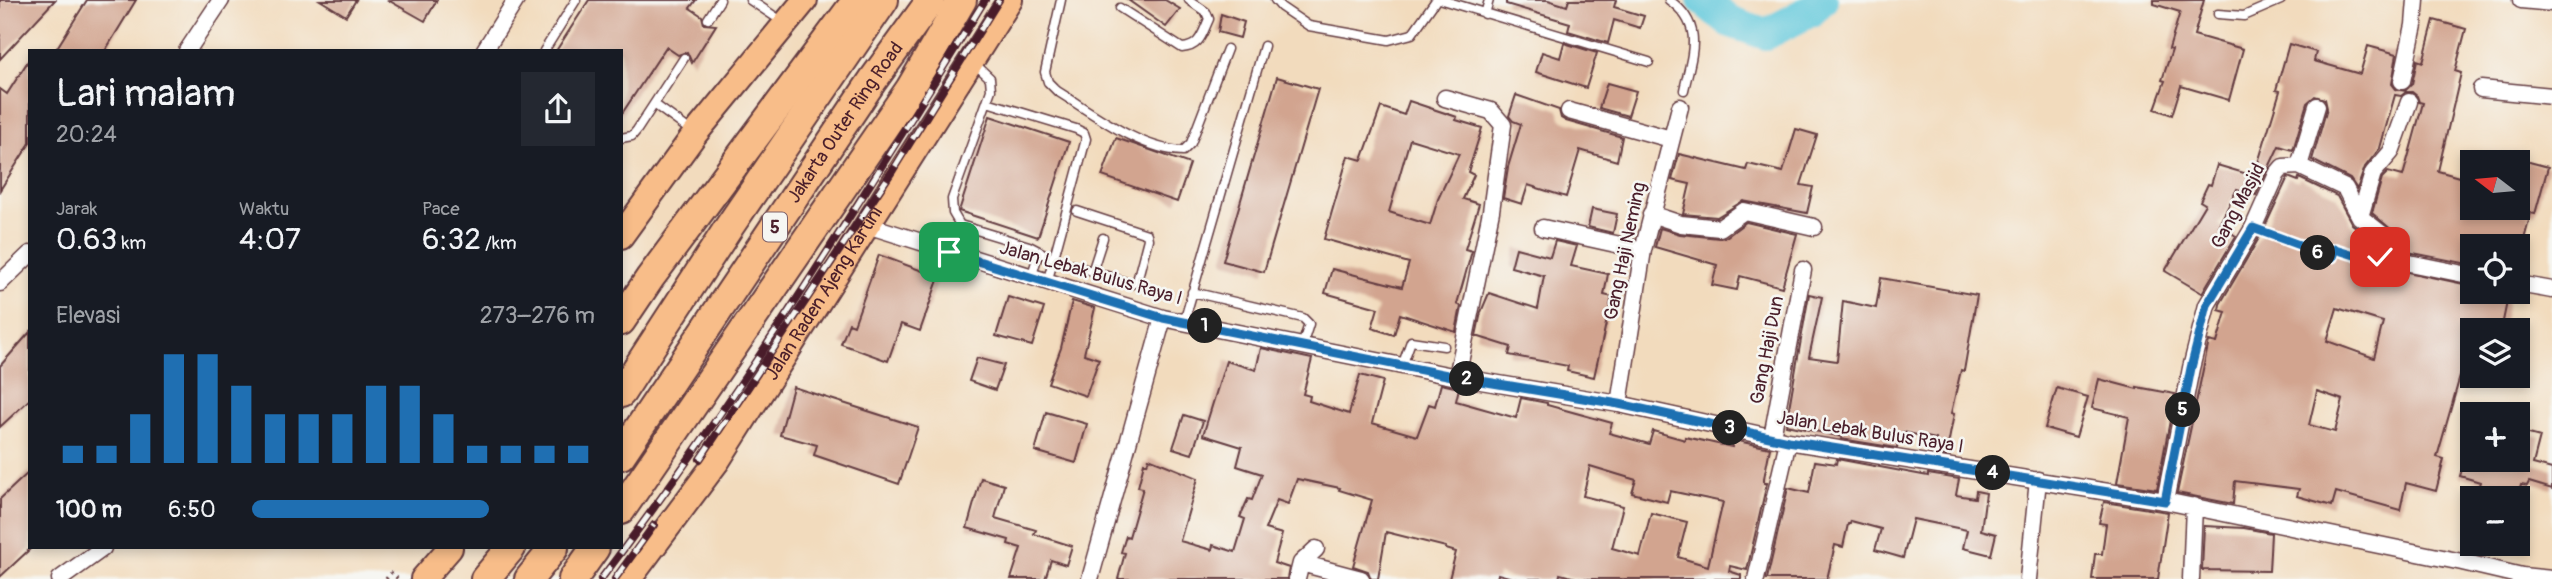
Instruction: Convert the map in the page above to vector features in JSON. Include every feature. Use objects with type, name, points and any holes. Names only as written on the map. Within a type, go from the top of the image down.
[{"type":"highway","points":[[623,233],[695,134],[805,0]]},
{"type":"highway","points":[[623,318],[857,0]]},
{"type":"highway","name":"Jakarta Outer Ring Road","points":[[623,390],[729,227],[884,0]]},
{"type":"highway","name":"Jakarta Outer Ring Road","points":[[623,452],[873,80],[931,0]]},
{"type":"highway","points":[[623,507],[910,89],[962,0]]},
{"type":"highway","name":"Jalan Raden Ajeng Kartini","points":[[629,579],[718,460],[1010,0]]},
{"type":"highway","points":[[423,579],[449,549]]},
{"type":"highway","points":[[485,579],[509,549]]},
{"type":"highway","points":[[529,579],[553,549]]},
{"type":"highway","points":[[573,579],[594,549]]},
{"type":"street","points":[[188,49],[221,0]]},
{"type":"street","points":[[485,49],[516,0]]},
{"type":"street","points":[[2402,81],[2414,25],[2416,0]]},
{"type":"street","points":[[2521,0],[2552,3]]},
{"type":"street","points":[[2481,89],[2552,96]]},
{"type":"street","points":[[1445,98],[1491,111],[1503,125],[1491,211],[1457,377]]},
{"type":"street","points":[[2360,217],[2373,173],[2391,152],[2409,102]]},
{"type":"street","points":[[2317,106],[2299,166],[2345,188],[2360,217],[2382,234],[2384,240],[2380,257],[2460,272]]},
{"type":"street","name":"Gang Haji Neming","points":[[1619,404],[1643,250],[1680,107]]},
{"type":"street","points":[[1569,111],[1671,139]]},
{"type":"street","name":"Gang Masjid","points":[[2165,501],[2191,368],[2207,305],[2253,228],[2277,174],[2283,167],[2299,166]]},
{"type":"street","points":[[1651,214],[1681,224],[1720,228],[1744,211],[1814,227]]},
{"type":"street","name":"Jalan Lebak Bulus Raya I","points":[[867,225],[1163,318],[1457,377],[1619,404],[1788,441],[2194,506],[2522,576],[2552,579]]},
{"type":"street","points":[[1543,228],[1643,250]]},
{"type":"street","points":[[0,283],[28,256]]},
{"type":"street","name":"Gang Haji Dun","points":[[1772,438],[1803,270]]},
{"type":"street","points":[[2530,286],[2552,290]]},
{"type":"street","points":[[1090,579],[1163,318]]},
{"type":"street","points":[[1756,579],[1788,441]]},
{"type":"street","points":[[2028,579],[2038,480]]},
{"type":"street","points":[[2191,579],[2194,506]]},
{"type":"street","points":[[60,579],[102,549]]},
{"type":"street","points":[[1299,571],[1316,549]]},
{"type":"street","points":[[2462,562],[2462,579]]},
{"type":"street","points":[[1299,571],[1361,579]]},
{"type":"lane","points":[[545,49],[576,0]]},
{"type":"lane","points":[[708,19],[720,0]]},
{"type":"lane","points":[[750,0],[785,24]]},
{"type":"lane","points":[[1061,0],[1045,72],[1048,82],[1057,92],[1141,141],[1170,151],[1183,151],[1191,143],[1227,49]]},
{"type":"lane","points":[[1120,8],[1172,43],[1182,48],[1192,47],[1199,42],[1209,19],[1206,12],[1189,0]]},
{"type":"lane","points":[[1275,0],[1309,26],[1389,40],[1412,34],[1436,0]]},
{"type":"lane","points":[[1442,0],[1649,62]]},
{"type":"lane","points":[[1485,14],[1489,0]]},
{"type":"lane","points":[[1669,0],[1681,8],[1691,21],[1695,44],[1684,90]]},
{"type":"lane","points":[[2218,14],[2244,16],[2281,0]]},
{"type":"lane","points":[[1184,322],[1264,46]]},
{"type":"lane","points":[[623,138],[628,138],[637,130],[684,58]]},
{"type":"lane","points":[[972,61],[990,78],[991,90],[952,199],[953,214],[960,225],[1029,246],[1054,259],[1092,272],[1132,284],[1137,281],[1147,234],[1077,211]]},
{"type":"lane","points":[[987,102],[1084,132],[1086,139],[1047,283]]},
{"type":"lane","points":[[654,104],[695,134]]},
{"type":"lane","points":[[1092,272],[1103,238]]},
{"type":"lane","points":[[1031,278],[1039,252]]},
{"type":"lane","points":[[1192,292],[1308,320],[1302,346]]},
{"type":"lane","points":[[1402,366],[1411,341],[1444,346]]},
{"type":"path","points":[[2253,228],[2332,257],[2335,249],[2361,257],[2380,257]]},
{"type":"path","points":[[386,579],[391,573],[398,579]]},
{"type":"building","points":[[0,0],[55,0],[0,59]]},
{"type":"building","points":[[87,0],[136,0],[106,49],[56,49]]},
{"type":"building","points":[[320,0],[356,0],[346,16]]},
{"type":"building","points":[[388,0],[437,0],[425,21]]},
{"type":"building","points":[[589,0],[696,0],[690,8],[702,16],[704,24],[716,25],[692,63],[687,52],[678,55],[666,47],[623,112],[623,49],[557,49]]},
{"type":"building","points":[[1128,0],[1165,0],[1180,9],[1166,27]]},
{"type":"building","points":[[1506,0],[1548,0],[1567,6],[1569,0],[1616,0],[1614,7],[1644,16],[1640,28],[1614,20],[1608,43],[1568,31],[1570,23],[1506,4]]},
{"type":"building","points":[[2154,0],[2204,0],[2194,35],[2243,49],[2229,100],[2181,86],[2172,115],[2155,109],[2165,81],[2162,80],[2180,12],[2154,4]]},
{"type":"building","points":[[1221,14],[1244,22],[1240,38],[1218,32]]},
{"type":"building","points":[[2434,20],[2466,29],[2455,71],[2461,73],[2438,171],[2460,177],[2460,220],[2529,220],[2525,234],[2460,234],[2460,262],[2393,249],[2392,230],[2372,213],[2382,178],[2388,172],[2403,176],[2423,103],[2419,102],[2412,92],[2395,95],[2380,148],[2365,167],[2357,189],[2350,179],[2312,160],[2327,108],[2325,99],[2315,96],[2307,103],[2293,150],[2279,146],[2256,195],[2237,189],[2219,225],[2236,236],[2202,293],[2165,271],[2205,204],[2200,201],[2208,184],[2211,185],[2217,165],[2254,176],[2280,91],[2276,90],[2289,44],[2316,52],[2314,61],[2360,74],[2368,46],[2397,54],[2392,84],[2396,89],[2405,91],[2412,84],[2417,60],[2423,62]]},
{"type":"building","points":[[1564,43],[1597,53],[1586,88],[1536,72],[1542,52],[1560,58]]},
{"type":"building","points":[[28,61],[28,146],[0,190],[0,89],[7,94]]},
{"type":"building","points":[[1277,77],[1318,89],[1264,272],[1223,261]]},
{"type":"building","points":[[1607,83],[1636,91],[1628,116],[1599,108]]},
{"type":"building","points":[[1516,95],[1559,110],[1561,118],[1566,121],[1622,137],[1617,161],[1580,150],[1566,197],[1528,185],[1522,204],[1503,198],[1508,167],[1521,124],[1509,116]]},
{"type":"building","points":[[1409,101],[1482,128],[1468,172],[1474,175],[1463,199],[1479,204],[1465,249],[1472,251],[1457,304],[1461,306],[1456,332],[1400,314],[1394,335],[1372,328],[1378,308],[1325,293],[1332,269],[1402,287],[1409,263],[1324,239],[1348,156],[1362,160],[1381,107],[1404,115]],"holes":[[[1410,139],[1459,154],[1438,199],[1430,225],[1389,212]]]},
{"type":"building","points":[[990,116],[1069,142],[1038,237],[959,211]]},
{"type":"building","points":[[1796,129],[1817,135],[1801,185],[1813,187],[1807,213],[1743,201],[1717,217],[1683,214],[1690,184],[1672,180],[1679,154],[1746,170],[1748,164],[1783,172]]},
{"type":"building","points":[[1116,138],[1190,164],[1177,202],[1102,176]]},
{"type":"building","points":[[2530,162],[2548,167],[2535,214],[2531,213],[2530,217]]},
{"type":"building","points":[[2288,177],[2298,181],[2299,178],[2337,196],[2352,224],[2373,240],[2370,255],[2374,265],[2460,283],[2460,304],[2507,304],[2504,318],[2460,318],[2460,376],[2437,457],[2444,459],[2436,491],[2406,483],[2400,510],[2336,492],[2332,506],[2297,496],[2299,489],[2235,481],[2233,504],[2177,493],[2209,341],[2217,343],[2226,312],[2219,310],[2262,233]],"holes":[[[2337,308],[2383,322],[2374,358],[2327,341]],[[2317,391],[2343,400],[2335,432],[2309,425]]]},
{"type":"building","points":[[1592,209],[1617,214],[1613,233],[1588,227]]},
{"type":"building","points":[[1746,222],[1797,234],[1782,287],[1740,276],[1737,290],[1712,285],[1717,265],[1655,247],[1660,228],[1680,234],[1719,238],[1726,237]]},
{"type":"building","points":[[1555,241],[1577,246],[1571,266],[1608,274],[1604,295],[1612,297],[1594,377],[1567,371],[1568,366],[1509,355],[1511,347],[1476,336],[1481,312],[1489,293],[1538,309],[1544,276],[1511,267],[1516,248],[1550,257]]},
{"type":"building","points":[[879,255],[939,277],[920,331],[901,324],[888,361],[841,344],[849,323],[854,325]]},
{"type":"building","points":[[1881,278],[1977,295],[1964,371],[1961,370],[1951,413],[1954,414],[1946,456],[1933,453],[1936,439],[1903,432],[1897,448],[1841,439],[1842,437],[1786,425],[1809,294],[1822,297],[1809,357],[1837,361],[1843,301],[1876,308]]},
{"type":"building","points":[[1008,297],[1044,308],[1032,346],[996,336]]},
{"type":"building","points":[[1072,301],[1095,308],[1084,354],[1099,359],[1086,396],[1048,383],[1061,348]]},
{"type":"building","points":[[28,334],[28,401],[0,427],[0,366]]},
{"type":"building","points":[[1261,348],[1312,359],[1303,394],[1310,396],[1309,401],[1349,414],[1360,375],[1383,381],[1372,423],[1417,436],[1429,404],[1435,406],[1441,384],[1459,388],[1456,401],[1516,418],[1521,398],[1547,403],[1612,423],[1609,433],[1649,444],[1653,431],[1685,440],[1685,437],[1732,447],[1733,440],[1770,448],[1764,478],[1764,483],[1767,483],[1747,570],[1730,566],[1729,571],[1741,575],[1741,579],[1580,579],[1560,574],[1559,579],[1516,579],[1498,574],[1497,579],[1449,579],[1456,552],[1386,532],[1378,579],[1371,579],[1368,571],[1353,566],[1372,500],[1339,490],[1340,488],[1297,479],[1288,504],[1277,500],[1265,529],[1282,534],[1274,563],[1289,568],[1287,579],[1118,579],[1125,553],[1121,552],[1126,536],[1129,537],[1143,488],[1138,487],[1144,463],[1147,464],[1149,458],[1198,478],[1180,541],[1212,550],[1213,545],[1235,552],[1245,519],[1240,517],[1248,499],[1252,500],[1262,474],[1237,466],[1242,447],[1203,435],[1226,361],[1256,370]],"holes":[[[1590,466],[1636,480],[1632,493],[1667,502],[1670,491],[1723,502],[1708,566],[1678,557],[1687,522],[1651,513],[1640,556],[1612,548],[1623,506],[1583,496]]]},
{"type":"building","points":[[977,358],[1004,365],[995,390],[969,381]]},
{"type":"building","points":[[2099,379],[2137,389],[2175,394],[2157,489],[2117,483],[2129,417],[2092,408]]},
{"type":"building","points":[[793,387],[918,427],[899,484],[814,455],[817,445],[780,435]]},
{"type":"building","points":[[2057,388],[2088,397],[2076,437],[2045,428]]},
{"type":"building","points":[[1046,412],[1087,424],[1076,463],[1035,451]]},
{"type":"building","points":[[1184,415],[1203,421],[1192,454],[1173,448]]},
{"type":"building","points":[[2530,434],[2540,437],[2533,464],[2552,469],[2552,489],[2529,482],[2527,486],[2479,486],[2480,482],[2460,476],[2461,472],[2530,472]]},
{"type":"building","points":[[1837,459],[1959,479],[1956,495],[1975,498],[1976,491],[1986,493],[1981,530],[1996,534],[1991,555],[1963,548],[1967,530],[1913,519],[1903,558],[1875,550],[1881,529],[1851,521],[1843,547],[1835,545],[1827,579],[1767,579],[1788,488],[1809,493],[1815,461],[1836,464]]},
{"type":"building","points":[[28,473],[30,549],[0,577],[0,499]]},
{"type":"building","points":[[981,478],[1004,485],[995,518],[1036,530],[1034,534],[1072,546],[1066,565],[1051,560],[1045,579],[1011,579],[1021,548],[1008,544],[1009,540],[967,528]]},
{"type":"building","points":[[2104,502],[2168,512],[2158,579],[2092,579],[2095,554],[2102,554],[2106,524],[2099,523]]},
{"type":"building","points":[[2204,526],[2244,528],[2271,533],[2269,571],[2202,570]]},
{"type":"waterway","points":[[1703,0],[1728,21],[1766,34],[1811,11],[1822,0]]},
{"type":"railway","points":[[601,579],[752,367],[985,0]]},
{"type":"railway","points":[[700,459],[893,170],[999,0]]},
{"type":"railway","points":[[615,579],[654,525]]},
{"type":"route","points":[[949,252],[1163,318],[1457,377],[1619,404],[1788,441],[2165,501],[2191,368],[2207,305],[2253,228],[2332,257],[2335,249],[2361,257],[2380,257]]}]
